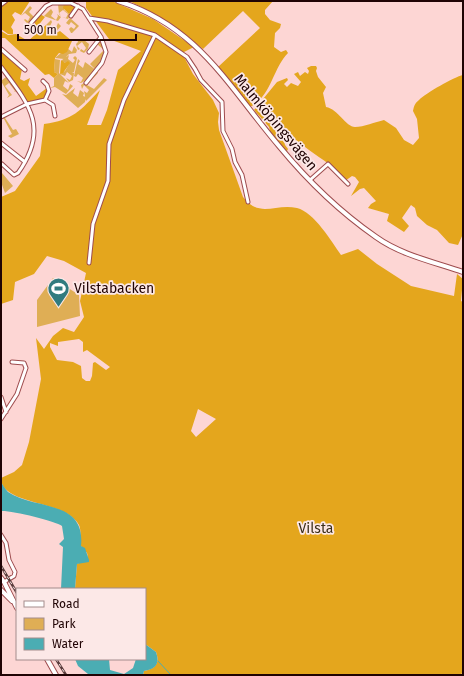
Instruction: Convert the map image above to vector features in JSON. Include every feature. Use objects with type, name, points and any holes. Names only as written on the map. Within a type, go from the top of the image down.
[{"type":"main road","name":"Malmköpingsvägen","points":[[118,1],[140,9],[165,22],[196,46],[220,71],[278,146],[310,180],[347,214],[382,241],[404,252],[463,272]]},
{"type":"main road","points":[[3,581],[1,589],[16,607]]},
{"type":"main road","points":[[3,581],[16,606]]},
{"type":"main road","points":[[48,660],[56,675]]},
{"type":"street","points":[[31,23],[47,5],[61,2],[71,3],[78,6],[89,18],[101,37],[105,48],[105,58],[86,83]]},
{"type":"street","points":[[71,16],[78,6]]},
{"type":"street","points":[[89,18],[108,21],[154,35],[187,58],[195,69],[200,80],[222,102],[222,129],[242,175],[248,202]]},
{"type":"street","points":[[88,263],[93,224],[108,181],[109,144],[124,100],[154,35]]},
{"type":"street","points":[[89,52],[101,37]]},
{"type":"street","points":[[1,49],[25,70]]},
{"type":"street","points":[[1,67],[28,104],[32,115],[33,132],[31,148],[25,162],[16,175],[2,164]]},
{"type":"street","points":[[1,76],[5,72]]},
{"type":"street","points":[[43,81],[49,89],[46,100]]},
{"type":"street","points":[[1,117],[28,104],[46,100],[53,105],[55,116]]},
{"type":"street","points":[[1,144],[25,162]]},
{"type":"street","points":[[310,180],[328,164],[348,184]]},
{"type":"street","points":[[1,419],[17,394],[26,368],[24,363],[12,362]]},
{"type":"street","points":[[1,397],[6,412]]},
{"type":"street","points":[[1,535],[6,543],[9,560],[15,572],[14,576],[3,581]]},
{"type":"green space","points":[[8,1],[30,1],[21,15],[15,12],[12,15],[15,20],[11,27],[13,34],[8,34],[1,29],[1,5]]},
{"type":"green space","name":"Vilsta","points":[[86,1],[112,1],[153,19],[194,47],[182,53],[193,74],[213,100],[219,113],[219,130],[243,197],[249,204],[262,209],[289,207],[297,208],[303,211],[316,221],[328,235],[341,255],[358,249],[377,264],[411,286],[454,296],[457,274],[463,279],[461,301],[463,302],[463,673],[459,675],[143,675],[144,671],[152,669],[156,665],[158,659],[156,652],[146,645],[146,588],[75,588],[77,564],[88,559],[87,553],[81,546],[79,525],[72,517],[61,511],[11,494],[4,487],[1,478],[14,472],[22,465],[29,442],[41,379],[36,338],[44,349],[53,336],[63,328],[74,332],[84,317],[80,301],[86,273],[64,261],[47,256],[34,274],[15,282],[13,300],[1,304],[1,197],[15,191],[40,156],[44,124],[69,117],[87,104],[100,90],[87,125],[101,125],[107,110],[118,70],[141,51],[109,39],[86,8]],"holes":[[[79,339],[83,342],[83,352],[87,350],[110,367],[106,370],[95,362],[93,363],[90,381],[86,381],[82,378],[81,366],[73,362],[57,360],[50,347],[50,343],[58,346],[58,342]],[[198,409],[216,419],[196,437],[191,431]]]},
{"type":"green space","points":[[129,1],[273,1],[265,10],[265,14],[270,20],[281,24],[280,28],[275,33],[274,47],[281,52],[286,50],[288,53],[283,59],[263,96],[250,107],[218,67],[260,28],[243,11],[203,49],[158,17]]},
{"type":"green space","points":[[58,4],[64,4],[64,10],[69,14],[71,13],[68,19],[62,17],[66,18],[68,14],[63,10],[59,13],[61,16],[59,14]]},
{"type":"green space","points":[[64,4],[71,4],[76,8],[69,14],[63,8]]},
{"type":"green space","points":[[30,6],[32,8],[29,12],[34,17],[37,12],[38,13],[31,22],[27,23],[24,20],[25,19],[28,21],[30,17],[25,13],[21,16]]},
{"type":"green space","points":[[51,9],[53,12],[51,16],[56,20],[58,16],[57,14],[61,17],[58,21],[44,16]]},
{"type":"green space","points":[[40,14],[45,17],[37,27],[35,25],[35,20]]},
{"type":"green space","points":[[70,18],[79,26],[72,33],[69,29],[71,27],[74,29],[76,26],[71,22],[69,25],[66,23]]},
{"type":"green space","points":[[51,20],[52,22],[50,26],[55,30],[58,23],[61,26],[55,33],[46,25]]},
{"type":"green space","points":[[46,25],[56,33],[60,31],[72,41],[67,52],[63,54],[59,53],[55,58],[54,72],[58,74],[54,78],[49,74],[45,75],[5,38],[1,38],[1,31],[8,35],[16,34],[28,41]]},
{"type":"green space","points":[[77,39],[80,41],[84,40],[89,44],[88,49],[84,53],[80,51],[81,49],[84,51],[86,48],[82,42],[77,46],[80,49],[78,50],[76,44],[78,42]]},
{"type":"green space","points":[[100,40],[102,44],[103,49],[97,44]]},
{"type":"green space","points":[[74,46],[77,50],[76,53],[69,54],[64,59],[55,58],[67,48],[72,52]]},
{"type":"green space","points":[[1,51],[22,69],[20,79],[24,81],[30,78],[28,85],[36,96],[47,88],[46,98],[40,101],[27,102],[1,66]]},
{"type":"green space","points":[[103,51],[103,59],[95,69],[90,64]]},
{"type":"green space","points":[[69,55],[68,59],[73,63],[75,60],[73,58],[75,56],[77,58],[74,72],[72,72],[74,73],[73,80],[69,82],[66,78],[70,80],[72,76],[67,72],[65,76],[60,74],[65,71],[69,64],[62,62],[62,60]]},
{"type":"green space","points":[[55,59],[60,60],[59,73],[69,83],[65,81],[63,86],[68,90],[70,84],[73,86],[66,94],[55,87],[50,88],[54,86],[54,78],[58,74],[54,72]]},
{"type":"green space","points":[[78,59],[80,61],[78,64],[83,68],[85,62],[96,70],[88,79],[81,83],[77,81],[81,82],[83,78],[78,74],[76,77],[74,76]]},
{"type":"green space","points":[[61,60],[65,63],[68,61],[70,63],[63,73],[60,74]]},
{"type":"green space","points":[[316,66],[318,77],[326,87],[323,93],[326,107],[334,111],[348,124],[355,127],[384,120],[396,128],[404,140],[413,145],[419,138],[417,119],[413,111],[416,103],[434,90],[463,75],[463,234],[458,245],[449,243],[437,230],[427,225],[417,216],[415,208],[411,205],[402,218],[409,226],[404,232],[387,221],[389,214],[368,208],[376,201],[364,188],[360,189],[351,196],[359,182],[355,177],[352,176],[345,181],[337,171],[328,164],[295,139],[285,135],[283,138],[288,149],[286,153],[271,135],[269,127],[254,110],[277,82],[287,78],[288,80],[284,84],[287,87],[291,83],[298,86],[301,82],[294,74],[298,72],[300,76],[305,72],[308,74],[309,71],[307,68]]},
{"type":"green space","points":[[97,72],[98,72],[98,73],[87,85]]},
{"type":"green space","points":[[6,77],[17,91],[14,92],[15,91],[9,83],[5,86],[12,95],[7,98],[9,95],[1,81]]},
{"type":"green space","points":[[104,78],[107,80],[86,101],[84,91],[87,93],[89,90],[84,85],[82,89],[81,85],[84,83],[94,89]]},
{"type":"green space","points":[[75,88],[73,93],[78,97],[80,90],[84,93],[83,96],[86,97],[85,102],[78,108],[62,94],[66,95]]},
{"type":"green space","points":[[9,116],[5,118],[13,130],[16,129],[19,134],[11,138],[8,136],[12,134],[4,119],[1,119]]},
{"type":"green space","points":[[2,173],[13,186],[5,193],[1,182]]},
{"type":"green space","name":"Vilstabacken","points":[[53,278],[79,295],[80,316],[37,327],[37,300]]},
{"type":"water","points":[[1,482],[8,492],[19,498],[56,508],[67,513],[75,520],[80,531],[81,546],[85,548],[89,560],[89,562],[77,564],[75,588],[61,588],[63,547],[59,544],[64,539],[62,526],[33,516],[1,511]]},
{"type":"water","points":[[146,645],[156,652],[158,660],[156,665],[152,669],[144,671],[143,675],[88,674],[78,666],[75,660],[109,660],[110,670],[124,674],[133,668],[136,660],[146,660]]},
{"type":"waterway","points":[[158,661],[171,675]]},
{"type":"railway","points":[[1,566],[16,591]]},
{"type":"railway","points":[[57,660],[66,675]]},
{"type":"place","name":"Vilstabacken","points":[[58,308]]}]
